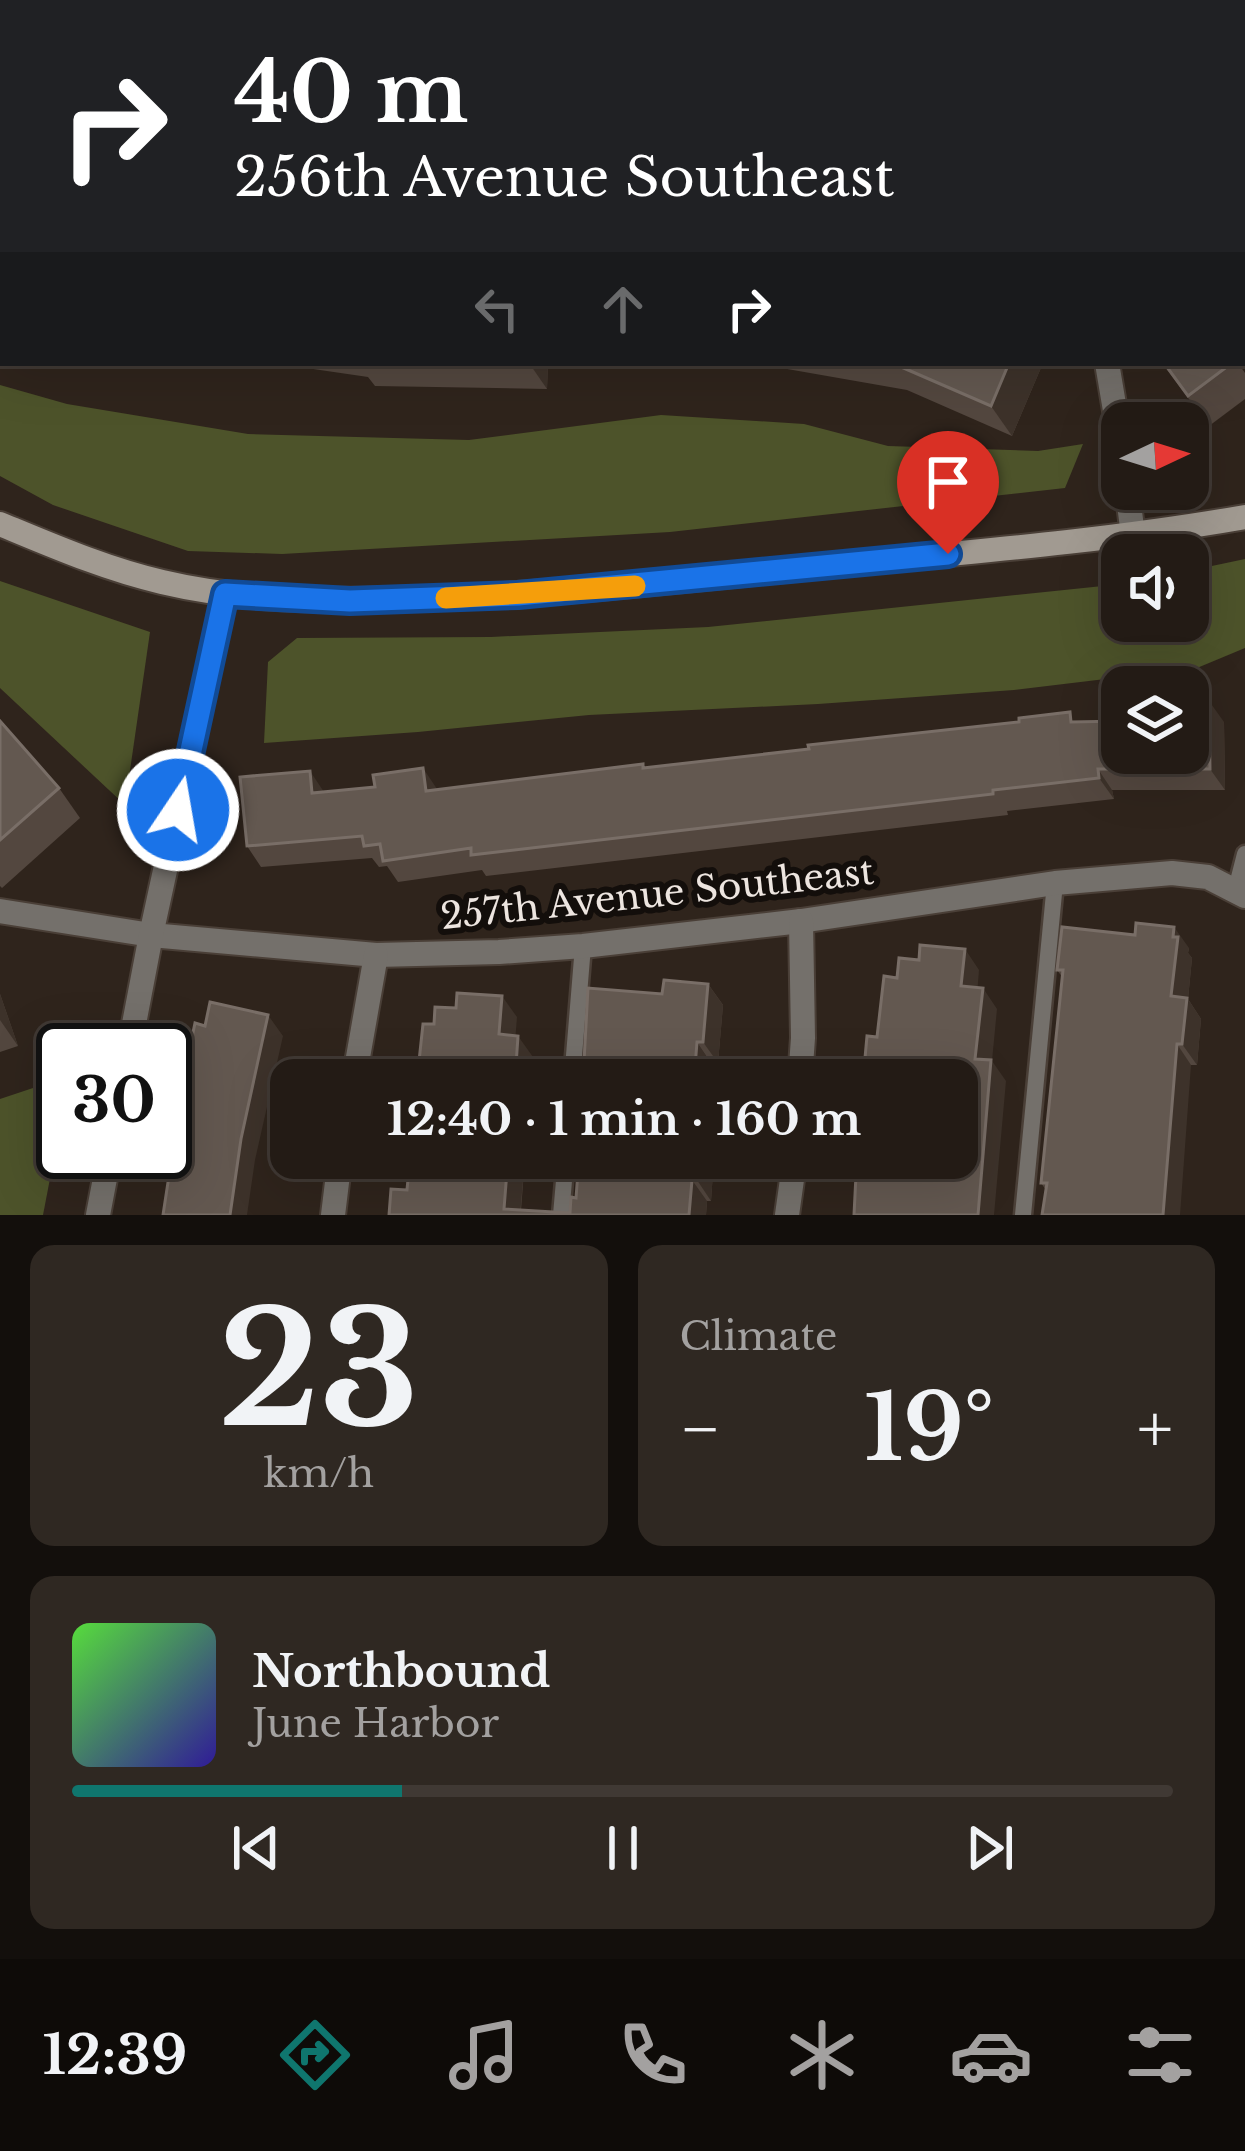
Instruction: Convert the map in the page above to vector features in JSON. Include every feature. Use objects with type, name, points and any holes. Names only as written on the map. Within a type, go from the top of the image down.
[{"type":"street","points":[[1108,366],[1114,402]]},
{"type":"street","points":[[1139,534],[1245,517]]},
{"type":"street","points":[[0,524],[84,559],[161,582],[225,594],[350,601],[518,595],[1101,538]]},
{"type":"street","points":[[134,1023],[225,594]]},
{"type":"street","name":"257th Avenue Southeast","points":[[0,911],[151,935],[376,955],[583,946],[801,921],[1055,883],[1172,873],[1208,877],[1241,892]]},
{"type":"street","points":[[801,921],[802,1059]]},
{"type":"street","points":[[358,1059],[376,955]]},
{"type":"street","points":[[98,1215],[105,1179]]},
{"type":"street","points":[[333,1215],[337,1179]]},
{"type":"street","points":[[788,1215],[792,1179]]},
{"type":"lane","points":[[1241,892],[1245,854]]},
{"type":"lane","points":[[1023,1215],[1055,883]]},
{"type":"lane","points":[[574,1059],[583,946]]},
{"type":"lane","points":[[561,1215],[564,1179]]},
{"type":"green space","points":[[0,385],[67,404],[248,434],[469,440],[661,415],[804,424],[888,446],[1038,451],[1083,444],[1065,488],[670,532],[282,554],[188,551],[53,505],[0,476]]},
{"type":"green space","points":[[1245,559],[1245,648],[1202,666],[1101,666],[1101,680],[1014,690],[589,715],[264,743],[268,662],[297,638],[491,637],[708,627],[1101,586],[1101,642],[1209,642],[1209,567]]},
{"type":"green space","points":[[0,581],[150,632],[125,805],[0,688]]},
{"type":"green space","points":[[36,1087],[36,1179],[50,1179],[43,1215],[0,1215],[0,1099]]},
{"type":"building","points":[[899,366],[1008,366],[991,406]]},
{"type":"building","points":[[1166,366],[1228,366],[1188,396]]},
{"type":"building","points":[[1070,712],[1071,722],[1101,721],[1099,778],[471,855],[471,848],[383,861],[380,844],[364,846],[362,836],[247,846],[240,777],[310,771],[312,793],[375,787],[373,775],[423,768],[426,791],[809,749],[808,745]]},
{"type":"building","points":[[0,721],[59,788],[0,840]]},
{"type":"building","points":[[1136,923],[1174,927],[1173,937],[1178,937],[1171,996],[1187,998],[1182,1044],[1177,1044],[1163,1215],[1042,1215],[1047,1183],[1041,1183],[1063,970],[1057,970],[1062,927],[1135,935]]},
{"type":"building","points":[[920,945],[965,949],[961,986],[983,988],[975,1059],[865,1059],[867,1036],[877,1037],[884,976],[897,978],[899,958],[919,960]]},
{"type":"building","points":[[664,980],[708,984],[703,1042],[697,1042],[696,1059],[584,1059],[588,988],[662,994]]},
{"type":"building","points":[[457,993],[502,996],[499,1034],[518,1036],[516,1059],[419,1059],[423,1024],[434,1024],[435,1007],[456,1008]]},
{"type":"building","points":[[210,1002],[268,1015],[230,1215],[163,1215],[168,1179],[192,1179],[192,1037],[195,1023],[205,1026]]},
{"type":"building","points":[[978,1059],[991,1060],[978,1215],[854,1215],[856,1179],[978,1179]]},
{"type":"building","points":[[408,1179],[506,1179],[504,1209],[570,1213],[577,1179],[697,1179],[692,1180],[689,1215],[389,1215],[391,1189],[407,1190]]},
{"type":"slow traffic","points":[[446,598],[635,586]]},
{"type":"route","points":[[178,810],[225,594],[350,601],[518,595],[948,554]]}]
